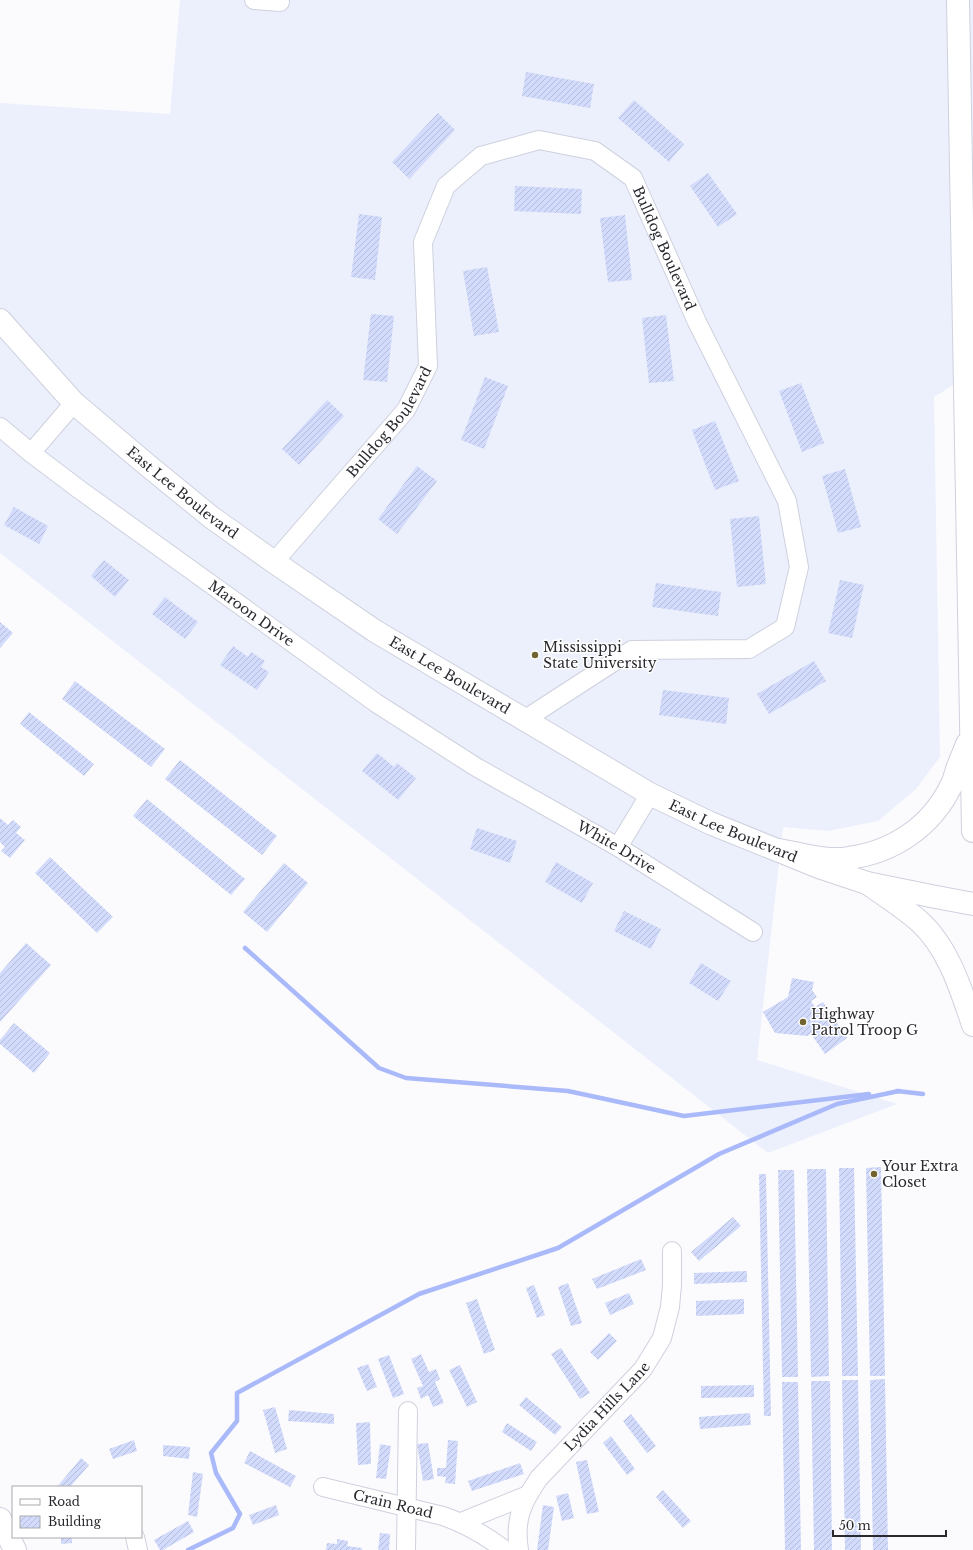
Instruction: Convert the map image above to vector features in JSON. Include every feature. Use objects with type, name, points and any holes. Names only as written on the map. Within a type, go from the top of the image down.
[{"type":"main road","points":[[958,0],[962,268],[969,358],[973,831]]},
{"type":"main road","name":"East Lee Boulevard","points":[[0,320],[74,403],[211,517],[274,562],[376,631],[524,720],[650,794],[710,823],[819,867],[867,883],[936,898],[973,904]]},
{"type":"main road","points":[[779,850],[828,858],[848,859],[887,848],[907,838],[924,825],[940,805],[952,786],[971,733]]},
{"type":"main road","points":[[867,883],[919,922],[937,942],[952,968],[973,1025]]},
{"type":"main road","points":[[0,1519],[15,1550]]},
{"type":"street","points":[[254,0],[280,2]]},
{"type":"street","name":"Bulldog Boulevard","points":[[274,562],[406,410],[428,366],[423,242],[446,186],[481,156],[539,140],[595,151],[633,178],[697,322],[787,501],[799,567],[785,627],[749,649],[632,650],[524,720]]},
{"type":"street","points":[[31,453],[74,403]]},
{"type":"street","name":"Maroon Drive","points":[[0,427],[31,453],[376,702],[476,768]]},
{"type":"street","name":"White Drive","points":[[476,768],[618,847],[753,932]]},
{"type":"street","points":[[618,847],[650,794]]},
{"type":"street","name":"Lydia Hills Lane","points":[[519,1550],[520,1510],[539,1478],[643,1369],[662,1338],[670,1307],[672,1285],[672,1251]]},
{"type":"street","points":[[406,1550],[408,1411]]},
{"type":"street","name":"Crain Road","points":[[324,1487],[443,1516],[461,1522],[486,1536],[505,1550]]},
{"type":"street","points":[[461,1522],[528,1495]]},
{"type":"street","points":[[135,1538],[138,1550]]},
{"type":"shaded area","name":"Mississippi State University","points":[[180,0],[973,0],[973,373],[934,397],[940,757],[916,789],[878,821],[828,831],[783,827],[757,1060],[897,1104],[768,1153],[0,553],[0,103],[170,114]]},
{"type":"building","points":[[526,72],[594,84],[590,108],[522,96]]},
{"type":"building","points":[[634,100],[684,144],[669,162],[618,118]]},
{"type":"building","points":[[438,113],[455,130],[409,179],[392,162]]},
{"type":"building","points":[[708,173],[737,214],[718,227],[690,186]]},
{"type":"building","points":[[515,186],[582,189],[581,214],[514,211]]},
{"type":"building","points":[[359,214],[382,217],[375,280],[351,277]]},
{"type":"building","points":[[625,215],[632,280],[608,282],[600,218]]},
{"type":"building","points":[[487,267],[499,332],[474,336],[463,271]]},
{"type":"building","points":[[371,314],[394,316],[387,382],[363,380]]},
{"type":"building","points":[[666,315],[674,381],[649,383],[642,318]]},
{"type":"building","points":[[485,377],[508,386],[484,449],[461,440]]},
{"type":"building","points":[[801,383],[824,443],[802,452],[779,391]]},
{"type":"building","points":[[327,400],[344,416],[299,465],[282,449]]},
{"type":"building","points":[[715,421],[739,481],[715,490],[692,430]]},
{"type":"building","points":[[417,466],[437,481],[397,534],[378,519]]},
{"type":"building","points":[[845,469],[861,527],[838,533],[822,476]]},
{"type":"building","points":[[14,507],[48,526],[39,544],[4,525]]},
{"type":"building","points":[[759,516],[766,584],[737,587],[730,519]]},
{"type":"building","points":[[104,560],[129,580],[115,597],[91,576]]},
{"type":"building","points":[[840,580],[864,585],[852,638],[828,633]]},
{"type":"building","points":[[656,583],[721,592],[718,616],[652,607]]},
{"type":"building","points":[[165,597],[198,622],[185,639],[152,614]]},
{"type":"building","points":[[0,622],[13,633],[0,648]]},
{"type":"building","points":[[233,646],[248,657],[251,652],[265,661],[261,667],[269,672],[257,690],[220,665]]},
{"type":"building","points":[[814,661],[826,681],[769,714],[757,694]]},
{"type":"building","points":[[75,681],[165,749],[151,767],[62,699]]},
{"type":"building","points":[[663,690],[729,698],[726,724],[659,715]]},
{"type":"building","points":[[29,712],[94,764],[84,776],[20,724]]},
{"type":"building","points":[[377,753],[394,767],[397,763],[416,778],[398,800],[362,771]]},
{"type":"building","points":[[180,760],[277,836],[262,855],[165,779]]},
{"type":"building","points":[[147,799],[245,879],[231,895],[133,816]]},
{"type":"building","points":[[0,818],[8,825],[13,820],[21,827],[16,833],[25,840],[10,858],[1,851],[5,847],[0,842]]},
{"type":"building","points":[[477,828],[517,841],[510,863],[470,849]]},
{"type":"building","points":[[50,857],[113,917],[97,933],[35,873]]},
{"type":"building","points":[[556,862],[593,883],[582,903],[545,882]]},
{"type":"building","points":[[284,863],[308,883],[267,932],[243,912]]},
{"type":"building","points":[[624,911],[661,929],[651,949],[614,931]]},
{"type":"building","points":[[26,943],[51,965],[0,1022],[0,973]]},
{"type":"building","points":[[701,963],[731,981],[718,1001],[689,983]]},
{"type":"building","name":"Highway Patrol Troop G","points":[[792,978],[814,982],[812,990],[817,997],[811,1001],[815,1007],[823,1002],[847,1038],[825,1054],[811,1034],[807,1036],[775,1033],[763,1012],[788,997]]},
{"type":"building","points":[[14,1023],[50,1053],[34,1073],[0,1044],[0,1040]]},
{"type":"building","points":[[881,1167],[885,1376],[870,1376],[866,1168]]},
{"type":"building","points":[[839,1168],[854,1168],[858,1376],[842,1376]]},
{"type":"building","points":[[807,1169],[826,1169],[829,1376],[811,1377]]},
{"type":"building","points":[[778,1170],[794,1170],[798,1377],[782,1377]]},
{"type":"building","points":[[759,1174],[766,1174],[771,1416],[764,1416]]},
{"type":"building","points":[[733,1217],[741,1226],[699,1261],[691,1252]]},
{"type":"building","points":[[641,1259],[646,1270],[597,1289],[592,1279]]},
{"type":"building","points":[[747,1271],[747,1282],[694,1284],[694,1273]]},
{"type":"building","points":[[568,1283],[582,1323],[571,1326],[558,1287]]},
{"type":"building","points":[[534,1285],[545,1315],[537,1318],[526,1288]]},
{"type":"building","points":[[629,1293],[634,1304],[610,1315],[605,1303]]},
{"type":"building","points":[[477,1299],[495,1350],[484,1354],[466,1303]]},
{"type":"building","points":[[744,1299],[744,1314],[696,1316],[696,1301]]},
{"type":"building","points":[[609,1333],[617,1341],[598,1360],[590,1352]]},
{"type":"building","points":[[561,1348],[590,1393],[580,1399],[551,1354]]},
{"type":"building","points":[[421,1354],[429,1372],[436,1369],[440,1379],[435,1382],[444,1403],[433,1407],[428,1395],[421,1399],[417,1388],[423,1386],[411,1359]]},
{"type":"building","points":[[389,1355],[404,1394],[393,1398],[378,1359]]},
{"type":"building","points":[[368,1364],[377,1387],[367,1391],[357,1368]]},
{"type":"building","points":[[460,1365],[477,1402],[467,1407],[449,1370]]},
{"type":"building","points":[[885,1379],[888,1550],[873,1550],[870,1380]]},
{"type":"building","points":[[842,1380],[858,1380],[861,1550],[845,1550]]},
{"type":"building","points":[[811,1381],[830,1381],[832,1550],[814,1550]]},
{"type":"building","points":[[782,1382],[798,1382],[801,1550],[785,1550]]},
{"type":"building","points":[[754,1385],[754,1397],[701,1398],[701,1386]]},
{"type":"building","points":[[526,1397],[562,1427],[555,1435],[519,1405]]},
{"type":"building","points":[[275,1407],[287,1449],[275,1453],[263,1410]]},
{"type":"building","points":[[289,1410],[334,1414],[334,1424],[288,1421]]},
{"type":"building","points":[[750,1413],[751,1425],[700,1429],[699,1417]]},
{"type":"building","points":[[631,1414],[656,1446],[647,1453],[623,1421]]},
{"type":"building","points":[[370,1422],[371,1464],[358,1465],[356,1423]]},
{"type":"building","points":[[507,1423],[537,1442],[531,1451],[502,1432]]},
{"type":"building","points":[[611,1436],[635,1469],[627,1475],[603,1443]]},
{"type":"building","points":[[134,1440],[137,1451],[113,1459],[109,1449]]},
{"type":"building","points":[[448,1440],[458,1441],[455,1484],[445,1483],[446,1477],[437,1476],[437,1468],[446,1468]]},
{"type":"building","points":[[428,1443],[434,1479],[423,1481],[417,1444]]},
{"type":"building","points":[[380,1444],[391,1446],[386,1479],[376,1478]]},
{"type":"building","points":[[163,1445],[190,1447],[189,1459],[163,1456]]},
{"type":"building","points":[[250,1451],[296,1476],[290,1487],[244,1463]]},
{"type":"building","points":[[81,1458],[89,1465],[71,1486],[58,1486]]},
{"type":"building","points":[[587,1460],[599,1512],[587,1514],[576,1462]]},
{"type":"building","points":[[520,1463],[524,1474],[472,1491],[468,1481]]},
{"type":"building","points":[[193,1472],[203,1474],[197,1517],[188,1515]]},
{"type":"building","points":[[663,1490],[691,1521],[683,1528],[656,1497]]},
{"type":"building","points":[[568,1493],[574,1518],[562,1521],[556,1496]]},
{"type":"building","points":[[276,1505],[279,1515],[253,1525],[249,1515]]},
{"type":"building","points":[[543,1505],[554,1507],[548,1550],[537,1550]]},
{"type":"building","points":[[188,1521],[194,1532],[163,1550],[160,1550],[154,1540]]},
{"type":"building","points":[[380,1533],[390,1534],[389,1550],[378,1550]]},
{"type":"building","points":[[61,1538],[72,1538],[72,1543],[61,1544]]},
{"type":"building","points":[[337,1539],[348,1541],[347,1546],[362,1548],[362,1550],[326,1550],[327,1543],[337,1544]]},
{"type":"waterway","points":[[245,948],[379,1068],[406,1078],[568,1091],[684,1116],[869,1094]]},
{"type":"waterway","points":[[897,1091],[923,1094]]},
{"type":"waterway","points":[[188,1550],[233,1528],[240,1514],[216,1473],[211,1453],[237,1421],[237,1393],[419,1294],[558,1248],[719,1154],[837,1104],[899,1091]]},
{"type":"place","name":"Mississippi State University","points":[[535,655]]},
{"type":"place","name":"Highway Patrol Troop G","points":[[803,1022]]},
{"type":"place","name":"Your Extra Closet","points":[[874,1174]]}]
